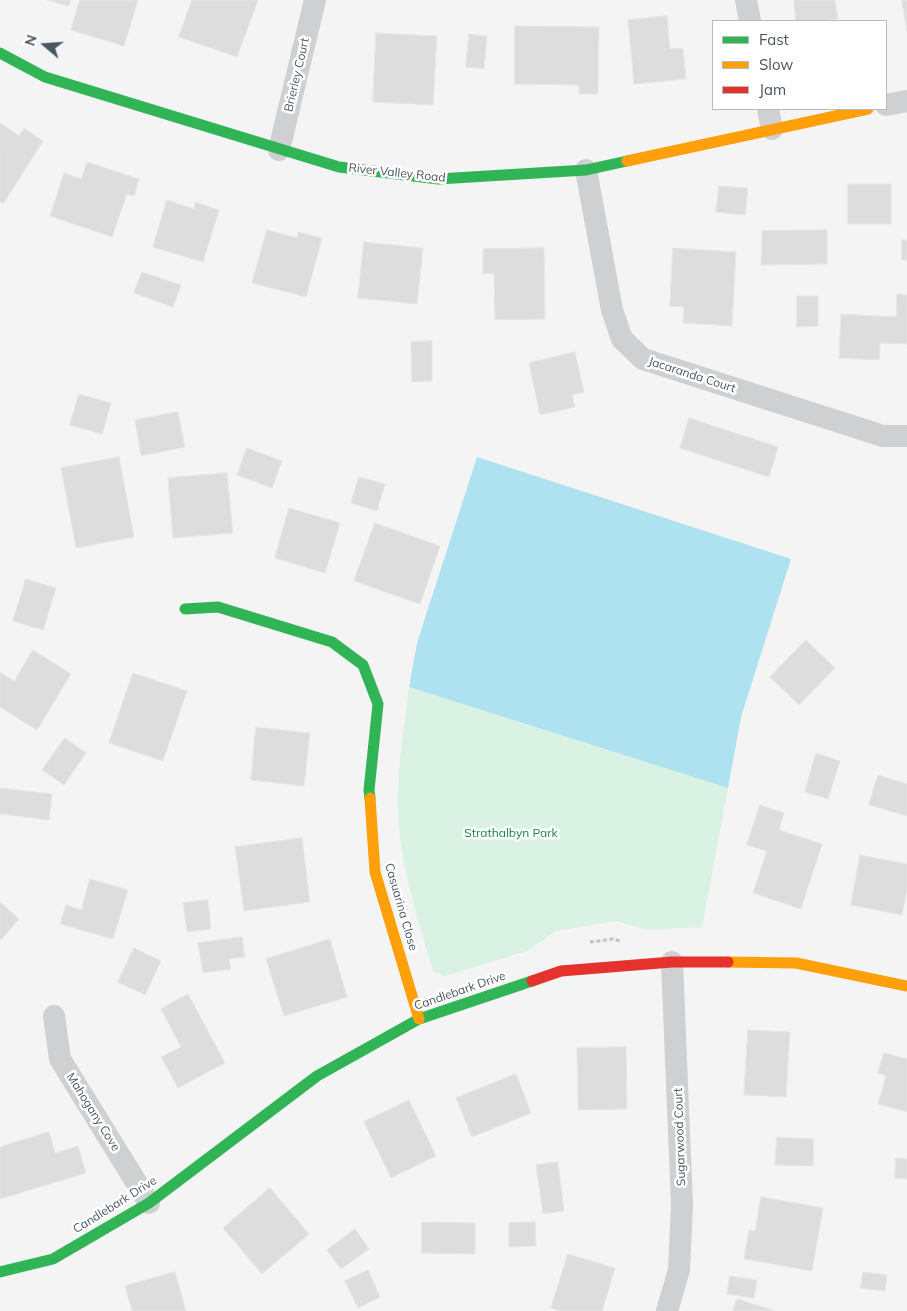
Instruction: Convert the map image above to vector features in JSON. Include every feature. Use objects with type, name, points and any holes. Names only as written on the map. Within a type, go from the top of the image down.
[{"type":"street","name":"Brierley Court","points":[[279,150],[315,0]]},
{"type":"street","points":[[746,0],[750,20]]},
{"type":"street","name":"River Valley Road","points":[[0,53],[45,77],[279,150],[339,167],[438,179],[586,170],[770,119],[858,110]]},
{"type":"street","points":[[887,105],[907,100]]},
{"type":"street","name":"Jacaranda Court","points":[[586,170],[612,310],[622,339],[643,359],[883,436],[907,436]]},
{"type":"street","name":"Casuarina Close","points":[[185,609],[218,607],[332,642],[363,665],[378,704],[369,790],[375,872],[419,1019]]},
{"type":"street","name":"Candlebark Drive","points":[[0,1272],[53,1259],[149,1203],[316,1076],[419,1019],[561,971],[672,962],[796,963],[907,986]]},
{"type":"street","name":"Sugarwood Court","points":[[666,1311],[679,1270],[682,1205],[672,962]]},
{"type":"street","name":"Mahogany Cove","points":[[54,1016],[60,1059],[149,1203]]},
{"type":"green space","name":"Strathalbyn Park","points":[[409,687],[728,788],[702,927],[647,930],[616,921],[556,931],[527,951],[445,976],[433,971],[410,888],[398,818],[400,762]]},
{"type":"water","points":[[477,457],[791,559],[741,717],[728,788],[409,687],[417,643]]},
{"type":"building","points":[[47,0],[71,0],[69,6]]},
{"type":"building","points":[[80,0],[138,0],[124,46],[71,30]]},
{"type":"building","points":[[192,0],[258,0],[237,57],[179,37]]},
{"type":"building","points":[[794,0],[835,0],[838,19],[796,20]]},
{"type":"building","points":[[902,0],[907,0],[907,31]]},
{"type":"building","points":[[667,16],[670,49],[683,48],[686,79],[634,84],[628,20]]},
{"type":"building","points":[[515,26],[599,27],[598,94],[579,94],[579,85],[515,84]]},
{"type":"building","points":[[376,33],[437,36],[433,105],[373,102]]},
{"type":"building","points":[[469,34],[487,36],[484,69],[466,67]]},
{"type":"building","points":[[0,123],[19,136],[24,128],[43,141],[3,204],[0,201]]},
{"type":"building","points":[[87,162],[139,179],[134,196],[127,194],[112,237],[50,216],[64,173],[81,179]]},
{"type":"building","points":[[848,184],[891,184],[891,224],[848,224]]},
{"type":"building","points":[[719,186],[748,188],[745,215],[716,212]]},
{"type":"building","points":[[167,200],[194,209],[195,202],[219,210],[203,262],[153,247]]},
{"type":"building","points":[[267,230],[297,238],[298,232],[322,238],[306,297],[252,283]]},
{"type":"building","points":[[827,230],[827,264],[761,265],[762,231]]},
{"type":"building","points":[[902,240],[907,240],[907,260],[902,260]]},
{"type":"building","points":[[364,242],[423,248],[417,304],[358,298]]},
{"type":"building","points":[[544,248],[545,319],[495,320],[494,273],[483,274],[483,249]]},
{"type":"building","points":[[673,248],[736,252],[732,326],[683,323],[684,307],[670,306]]},
{"type":"building","points":[[142,272],[181,285],[173,307],[134,293]]},
{"type":"building","points":[[897,294],[907,295],[907,344],[880,343],[879,360],[839,358],[841,314],[896,317]]},
{"type":"building","points":[[797,296],[818,296],[818,326],[797,327]]},
{"type":"building","points":[[432,341],[432,381],[412,382],[411,342]]},
{"type":"building","points":[[575,352],[584,392],[572,395],[575,407],[540,415],[529,363]]},
{"type":"building","points":[[79,394],[111,403],[102,434],[70,425]]},
{"type":"building","points":[[178,412],[185,447],[141,456],[135,420]]},
{"type":"building","points":[[689,418],[778,447],[769,477],[680,448]]},
{"type":"building","points":[[247,448],[282,461],[272,488],[237,475]]},
{"type":"building","points":[[119,457],[134,537],[76,548],[61,468]]},
{"type":"building","points":[[227,473],[233,533],[173,538],[168,478]]},
{"type":"building","points":[[359,477],[385,484],[377,511],[351,503]]},
{"type":"building","points":[[289,508],[340,523],[325,573],[275,558]]},
{"type":"building","points":[[375,523],[440,546],[420,604],[354,581]]},
{"type":"building","points":[[26,579],[56,588],[43,630],[13,621]]},
{"type":"building","points":[[806,640],[835,668],[799,705],[770,677]]},
{"type":"building","points":[[33,650],[71,674],[37,730],[0,707],[0,672],[14,681]]},
{"type":"building","points":[[133,673],[187,691],[163,761],[109,743]]},
{"type":"building","points":[[256,727],[310,733],[304,786],[251,780]]},
{"type":"building","points":[[65,738],[86,753],[64,785],[42,770]]},
{"type":"building","points":[[816,753],[840,761],[828,799],[805,792]]},
{"type":"building","points":[[878,775],[907,784],[907,816],[869,805]]},
{"type":"building","points":[[0,788],[52,794],[49,820],[0,814]]},
{"type":"building","points":[[760,805],[784,813],[779,830],[822,844],[801,909],[753,893],[767,851],[747,845]]},
{"type":"building","points":[[302,838],[310,902],[244,911],[235,847]]},
{"type":"building","points":[[860,855],[907,864],[907,889],[902,915],[851,905]]},
{"type":"building","points":[[90,879],[128,890],[113,939],[60,924],[66,905],[81,910]]},
{"type":"building","points":[[208,900],[211,929],[187,932],[183,903]]},
{"type":"building","points":[[0,902],[19,919],[0,941]]},
{"type":"building","points":[[242,937],[245,957],[229,959],[231,969],[203,973],[198,943]]},
{"type":"building","points":[[330,939],[347,997],[284,1016],[266,959]]},
{"type":"building","points":[[134,948],[161,961],[145,995],[118,982]]},
{"type":"building","points":[[188,994],[225,1063],[178,1088],[161,1057],[181,1047],[161,1009]]},
{"type":"building","points":[[748,1030],[790,1032],[786,1097],[744,1095]]},
{"type":"building","points":[[626,1047],[627,1109],[578,1110],[577,1048]]},
{"type":"building","points":[[884,1053],[907,1059],[907,1112],[878,1104],[886,1076],[878,1073]]},
{"type":"building","points":[[516,1074],[531,1113],[472,1137],[456,1098]]},
{"type":"building","points":[[409,1100],[436,1156],[391,1178],[364,1122]]},
{"type":"building","points":[[49,1132],[55,1153],[78,1146],[86,1173],[0,1199],[0,1147]]},
{"type":"building","points":[[777,1137],[814,1139],[813,1166],[775,1165]]},
{"type":"building","points":[[896,1158],[907,1159],[907,1179],[895,1178]]},
{"type":"building","points":[[558,1162],[564,1211],[543,1214],[536,1165]]},
{"type":"building","points":[[270,1188],[309,1234],[262,1274],[223,1228]]},
{"type":"building","points":[[761,1197],[823,1208],[812,1271],[744,1259],[749,1230],[755,1231]]},
{"type":"building","points":[[422,1222],[475,1223],[475,1254],[422,1253]]},
{"type":"building","points":[[535,1222],[536,1246],[509,1247],[509,1223]]},
{"type":"building","points":[[355,1229],[369,1249],[341,1269],[327,1250]]},
{"type":"building","points":[[568,1254],[615,1268],[602,1311],[560,1311],[551,1308]]},
{"type":"building","points":[[368,1270],[380,1297],[358,1308],[345,1281]]},
{"type":"building","points":[[175,1272],[186,1311],[132,1311],[125,1286]]},
{"type":"building","points":[[863,1272],[887,1275],[885,1291],[861,1288]]},
{"type":"building","points":[[730,1276],[757,1280],[754,1298],[727,1294]]},
{"type":"building","points":[[737,1299],[775,1311],[733,1311]]},
{"type":"traffic: fast","points":[[0,53],[45,77],[339,167],[438,179],[586,170],[627,161]]},
{"type":"traffic: fast","points":[[185,609],[218,607],[332,642],[363,665],[378,704],[369,790],[370,798]]},
{"type":"traffic: fast","points":[[0,1272],[53,1259],[149,1203],[317,1076],[419,1019],[532,981]]},
{"type":"traffic: slow","points":[[627,161],[863,110]]},
{"type":"traffic: slow","points":[[370,798],[375,872],[419,1019]]},
{"type":"traffic: slow","points":[[728,962],[796,963],[907,986]]},
{"type":"traffic: jam","points":[[532,981],[561,971],[672,962],[728,962]]}]
